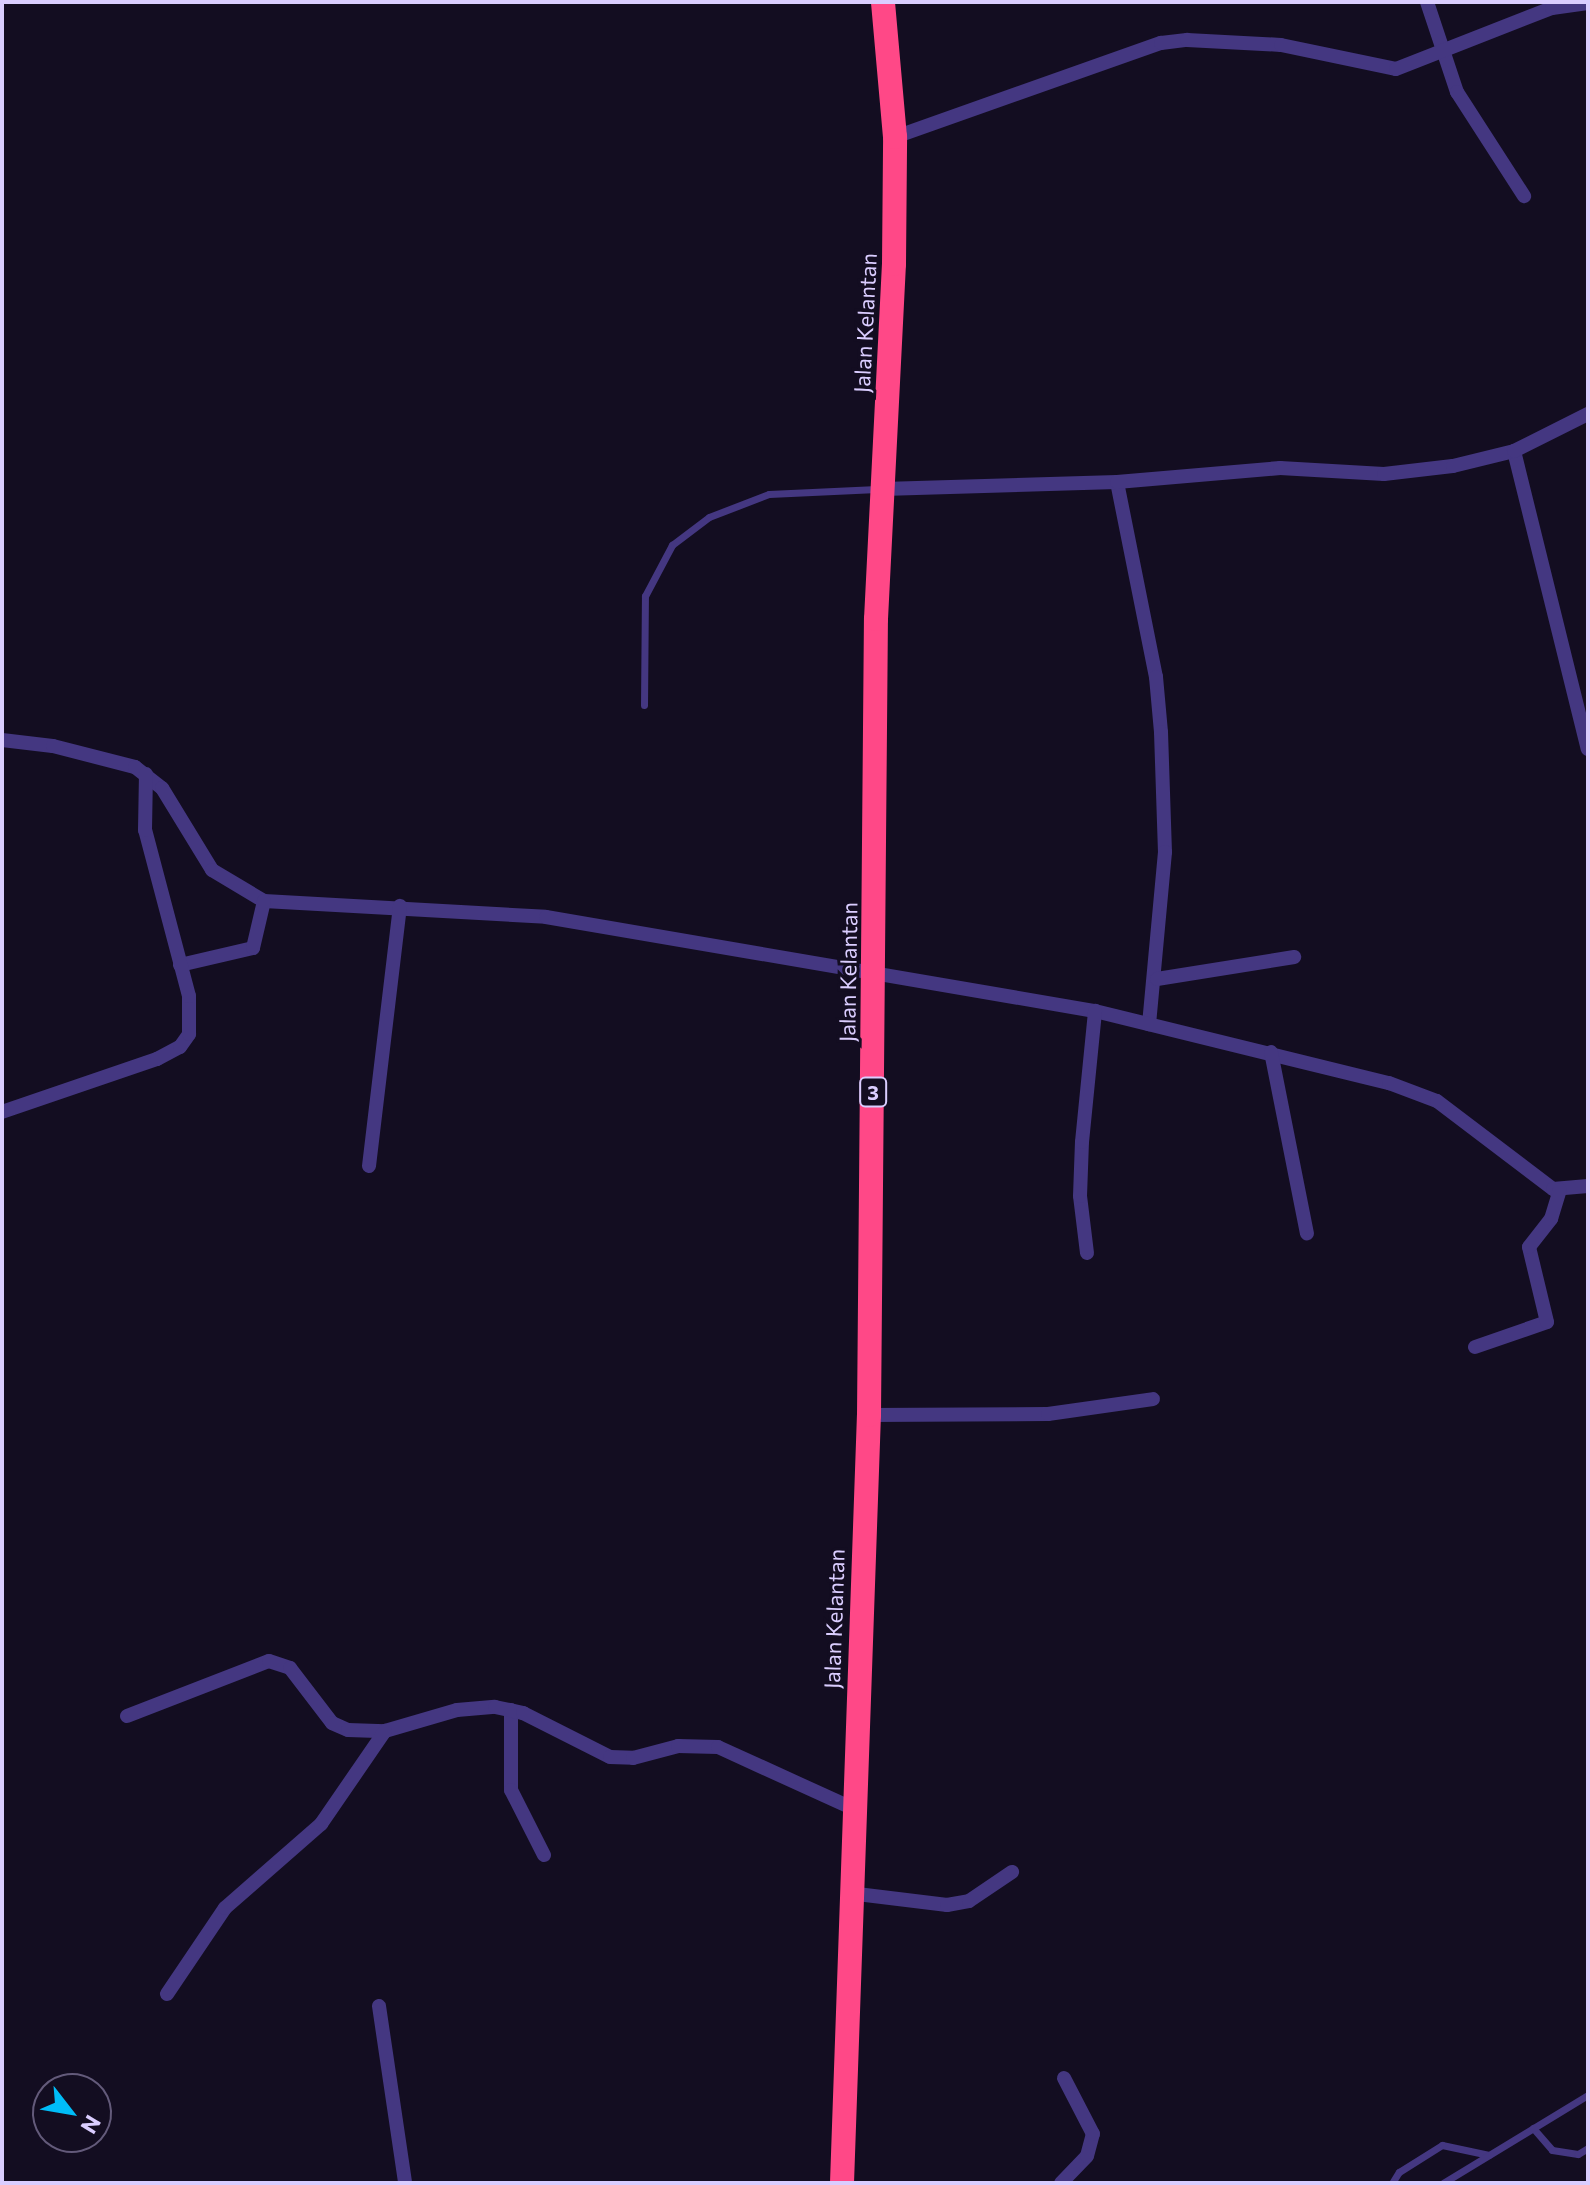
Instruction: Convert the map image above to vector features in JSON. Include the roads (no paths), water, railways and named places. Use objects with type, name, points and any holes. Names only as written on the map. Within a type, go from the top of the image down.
[{"type":"highway","name":"Jalan Kelantan","points":[[842,2183],[849,1893],[869,1415],[876,619],[895,137],[883,2]]},
{"type":"street","points":[[1427,2],[1441,53],[1481,136],[1524,196]]},
{"type":"street","points":[[895,137],[1161,43],[1187,40],[1281,45],[1387,69],[1441,53],[1552,8],[1588,3]]},
{"type":"street","points":[[883,489],[1117,482],[1280,468],[1384,474],[1453,466],[1514,451],[1588,414]]},
{"type":"street","points":[[1514,451],[1588,749]]},
{"type":"street","points":[[1117,482],[1156,677],[1161,732],[1165,852],[1157,979],[1149,1024]]},
{"type":"street","points":[[13,741],[122,761],[146,774],[162,788],[212,870],[264,901],[400,906],[621,927],[1095,1011],[1271,1052],[1437,1101],[1537,1180],[1560,1190],[1588,1186]]},
{"type":"street","points":[[2,1112],[180,1047],[191,1016],[145,830],[146,774]]},
{"type":"street","points":[[180,965],[253,948],[264,901]]},
{"type":"street","points":[[369,1166],[400,906]]},
{"type":"street","points":[[1157,979],[1294,957]]},
{"type":"street","points":[[1087,1253],[1080,1196],[1095,1011]]},
{"type":"street","points":[[1271,1052],[1307,1233]]},
{"type":"street","points":[[1475,1347],[1547,1322],[1529,1247],[1551,1219],[1560,1190]]},
{"type":"street","points":[[869,1415],[1048,1414],[1153,1399]]},
{"type":"street","points":[[127,1716],[269,1661],[283,1664],[301,1679],[332,1723],[367,1733],[479,1706],[511,1710],[610,1757],[633,1758],[678,1746],[718,1747],[852,1808]]},
{"type":"street","points":[[511,1710],[511,1790],[544,1855]]},
{"type":"street","points":[[167,1994],[225,1908],[321,1824],[385,1731]]},
{"type":"street","points":[[849,1893],[947,1905],[969,1901],[1012,1872]]},
{"type":"street","points":[[379,2006],[405,2183]]},
{"type":"street","points":[[1061,2183],[1087,2156],[1093,2134],[1064,2078]]},
{"type":"lane","points":[[644,705],[645,596],[672,545],[702,521],[769,494],[883,489]]},
{"type":"lane","points":[[1443,2183],[1588,2095]]},
{"type":"lane","points":[[1533,2128],[1552,2150],[1578,2154],[1588,2148]]},
{"type":"lane","points":[[1392,2183],[1399,2172],[1442,2145],[1489,2155]]}]
